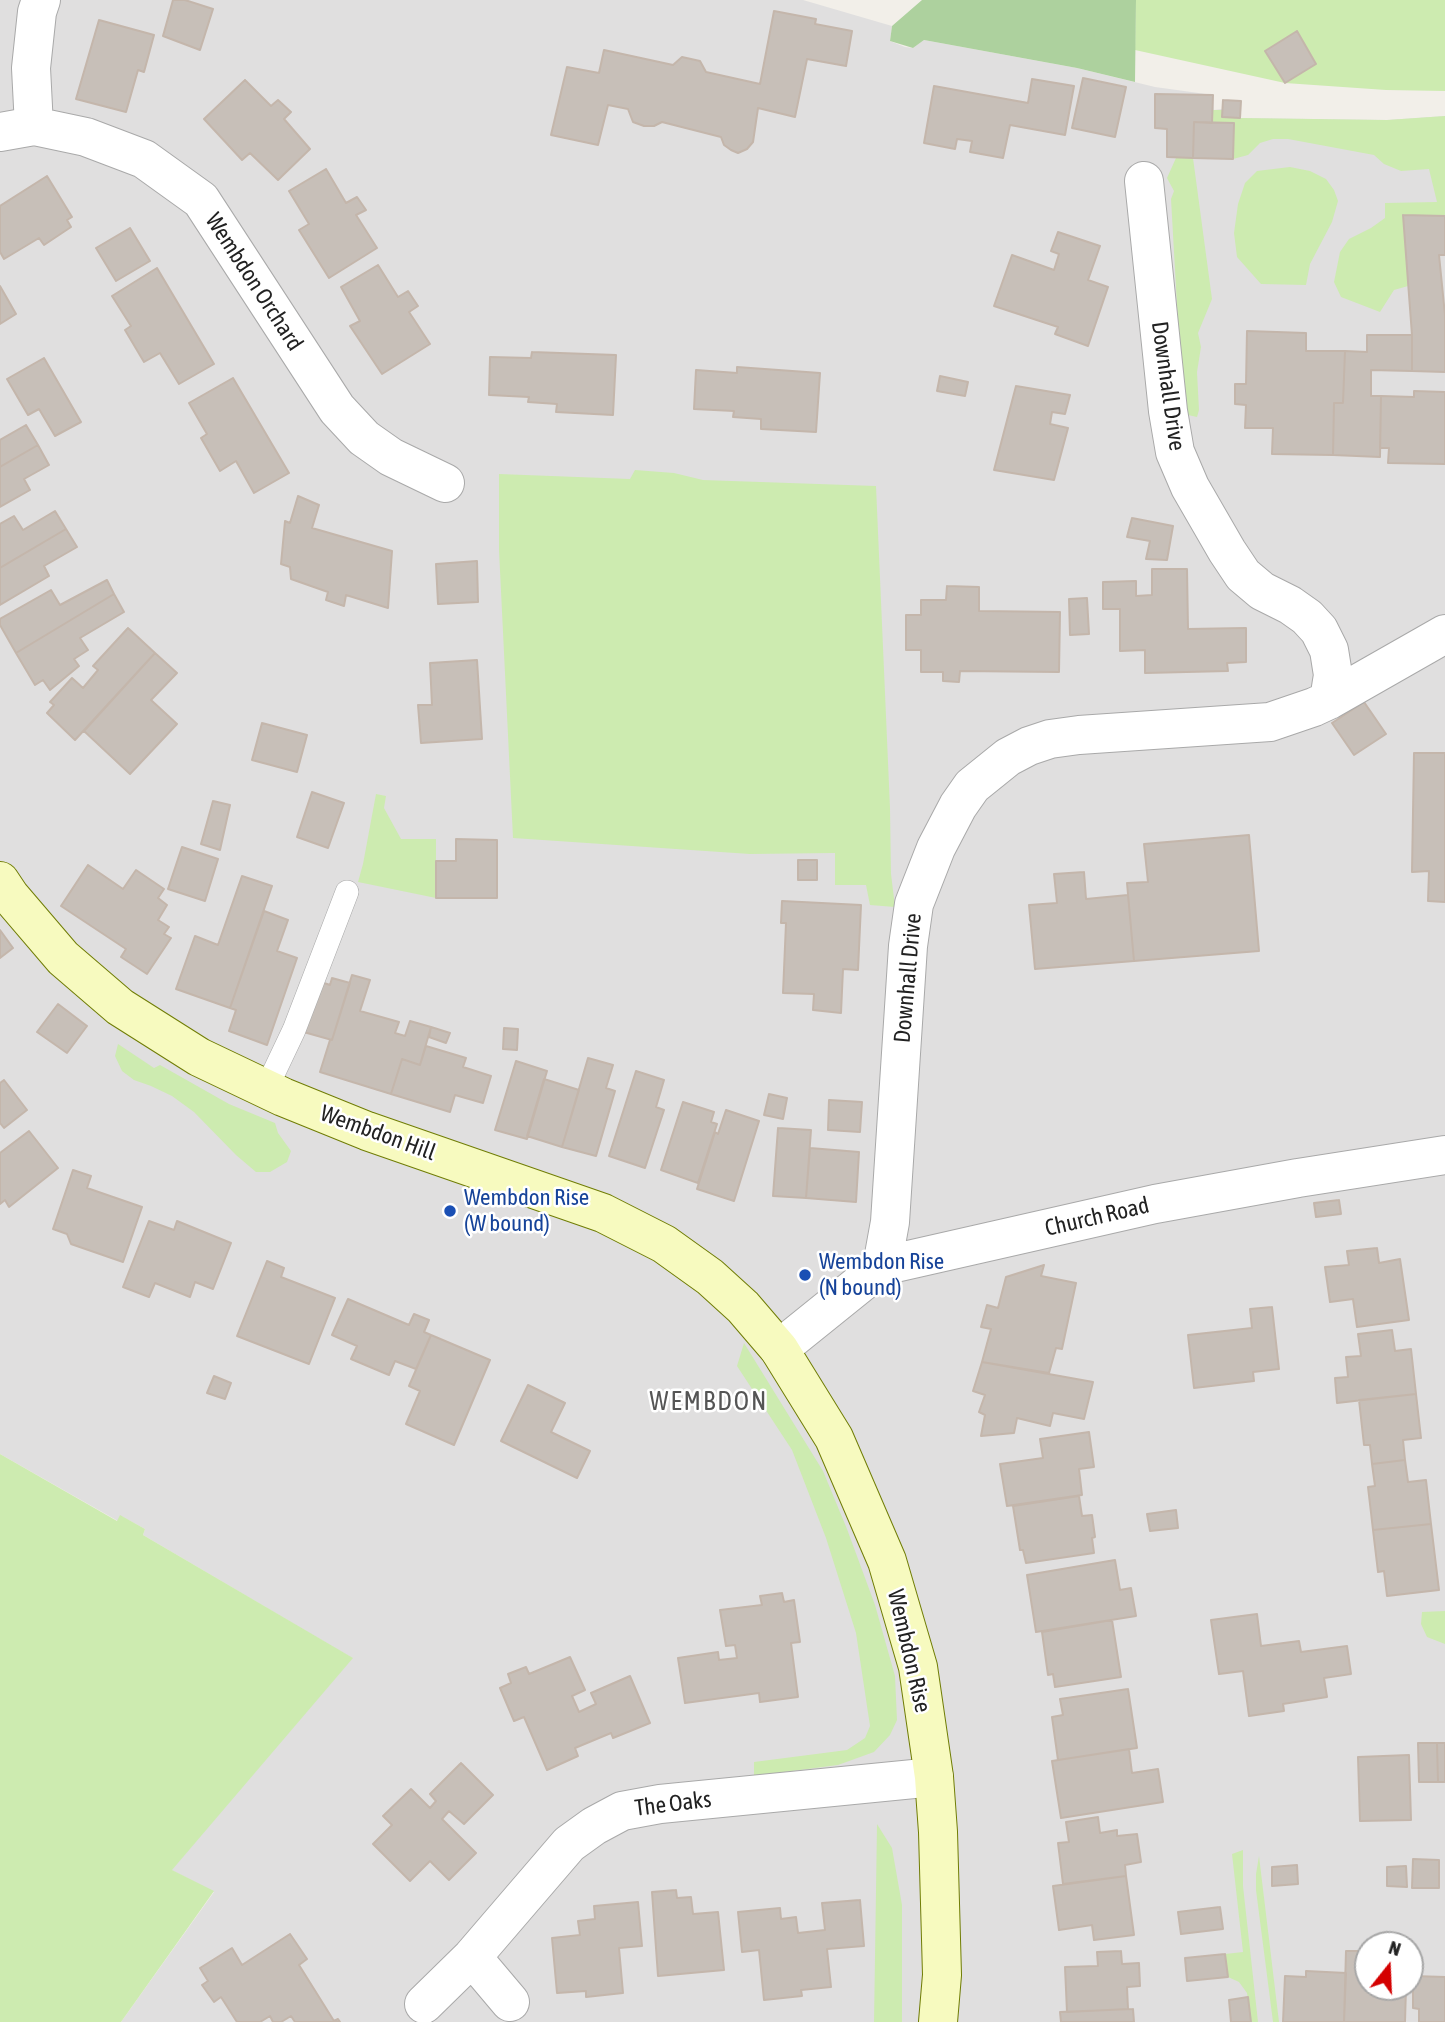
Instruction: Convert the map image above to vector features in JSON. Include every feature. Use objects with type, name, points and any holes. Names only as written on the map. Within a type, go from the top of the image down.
[{"type":"main road","name":"Wembdon Hill","points":[[0,881],[63,958],[120,1007],[199,1057],[266,1089],[367,1131],[603,1213],[664,1244],[710,1278],[743,1307],[779,1349]]},
{"type":"main road","name":"Wembdon Rise","points":[[779,1349],[834,1438],[887,1561],[918,1667],[934,1777],[940,1881],[942,1975],[937,2022]]},
{"type":"street","name":"Wembdon Orchard","points":[[41,0],[37,12],[31,68],[17,129],[86,137],[144,159],[201,200],[337,409],[364,438],[391,457],[445,483]]},
{"type":"street","name":"Downhall Drive","points":[[1144,181],[1168,411],[1175,452],[1196,497],[1243,575],[1262,591],[1307,617],[1319,630],[1329,650],[1333,675],[1329,700]]},
{"type":"street","name":"Downhall Drive","points":[[882,1266],[890,1222],[908,946],[914,904],[942,837],[972,786],[1008,757],[1051,739],[1270,722],[1329,700],[1445,634]]},
{"type":"street","name":"Church Road","points":[[779,1349],[882,1266],[1155,1204],[1445,1155]]},
{"type":"street","name":"The Oaks","points":[[424,2004],[472,1957],[569,1844],[622,1811],[660,1804],[934,1777]]},
{"type":"street","points":[[472,1957],[510,2002]]},
{"type":"lane","points":[[266,1089],[293,1030],[347,892]]},
{"type":"shaded area","points":[[0,0],[803,0],[892,26],[890,41],[905,47],[913,48],[924,40],[1077,68],[1155,87],[1213,95],[1214,110],[1222,109],[1223,100],[1241,101],[1241,118],[1387,120],[1445,116],[1445,2022],[121,2022],[214,1892],[171,1870],[352,1658],[143,1535],[145,1529],[121,1516],[118,1521],[0,1454]]},
{"type":"green space","points":[[922,0],[1136,0],[1135,82],[1077,68],[924,40],[913,48],[890,41],[892,26]]},
{"type":"green space","points":[[1136,0],[1445,0],[1445,91],[1285,83],[1135,50]]},
{"type":"green space","points":[[1213,110],[1223,110],[1223,117],[1240,118],[1387,120],[1445,116],[1445,216],[1403,215],[1408,286],[1394,290],[1380,312],[1341,297],[1334,282],[1340,252],[1349,239],[1385,218],[1385,203],[1437,202],[1429,169],[1401,171],[1384,164],[1374,155],[1288,139],[1273,139],[1260,143],[1248,155],[1233,159],[1212,123]]},
{"type":"green space","points":[[1176,158],[1193,158],[1212,299],[1198,333],[1201,347],[1197,372],[1197,417],[1183,411],[1171,199],[1174,191],[1167,178]]},
{"type":"green space","points":[[1290,167],[1310,171],[1326,179],[1338,201],[1332,222],[1310,264],[1306,285],[1261,284],[1237,257],[1234,233],[1238,204],[1245,183],[1257,171]]},
{"type":"green space","points":[[635,470],[674,473],[703,480],[876,486],[891,874],[895,907],[870,905],[866,885],[835,885],[835,853],[750,854],[513,838],[499,550],[499,474],[630,479]]},
{"type":"green space","points":[[376,794],[386,796],[384,808],[401,839],[436,839],[436,898],[358,882]]},
{"type":"green space","points":[[118,1044],[154,1068],[160,1065],[229,1104],[275,1123],[278,1133],[291,1151],[287,1162],[270,1172],[256,1172],[194,1112],[172,1096],[134,1080],[122,1071],[115,1056]]},
{"type":"green space","points":[[744,1343],[823,1471],[847,1529],[875,1605],[895,1676],[897,1720],[890,1735],[874,1752],[838,1765],[754,1776],[754,1762],[847,1750],[865,1738],[870,1726],[856,1633],[826,1538],[792,1450],[737,1366]]},
{"type":"green space","points":[[0,1454],[117,1521],[120,1515],[145,1529],[143,1535],[353,1658],[172,1870],[214,1891],[121,2022],[0,2022]]},
{"type":"green space","points":[[1445,1611],[1445,1644],[1427,1637],[1421,1624],[1422,1612]]},
{"type":"green space","points":[[877,1824],[892,1848],[902,1905],[902,2022],[874,2022]]},
{"type":"green space","points":[[1243,1850],[1243,1886],[1258,2022],[1251,2022],[1247,1993],[1239,1982],[1228,1977],[1225,1954],[1243,1952],[1232,1854]]},
{"type":"green space","points":[[1259,1856],[1279,2022],[1273,2022],[1256,1890]]},
{"type":"building","points":[[173,0],[185,0],[213,9],[200,50],[163,36]]},
{"type":"building","points":[[774,11],[816,19],[815,24],[852,31],[846,66],[807,59],[795,117],[758,108],[753,142],[747,149],[738,153],[724,145],[721,137],[662,122],[654,126],[644,126],[633,122],[628,109],[608,105],[598,145],[551,135],[567,67],[599,73],[604,50],[673,65],[682,57],[700,61],[706,72],[760,84]]},
{"type":"building","points":[[99,20],[154,35],[144,72],[138,70],[126,112],[76,99]]},
{"type":"building","points":[[1297,31],[1316,64],[1285,83],[1265,51]]},
{"type":"building","points":[[1083,78],[1126,87],[1115,137],[1072,128]]},
{"type":"building","points":[[1032,79],[1074,86],[1065,135],[1010,125],[1003,158],[970,152],[972,141],[957,139],[955,149],[924,143],[934,86],[1028,103]]},
{"type":"building","points":[[245,80],[271,106],[278,100],[291,112],[284,119],[310,149],[278,180],[250,153],[242,160],[204,119]]},
{"type":"building","points":[[1155,94],[1213,95],[1212,123],[1194,122],[1193,158],[1167,157],[1167,129],[1155,128]]},
{"type":"building","points":[[1223,100],[1241,101],[1240,118],[1222,117]]},
{"type":"building","points":[[1194,122],[1234,123],[1233,159],[1193,158]]},
{"type":"building","points":[[326,169],[346,203],[357,197],[366,210],[356,215],[377,248],[329,278],[299,230],[309,224],[289,191]]},
{"type":"building","points":[[47,176],[72,217],[67,220],[71,227],[44,245],[39,238],[4,259],[0,252],[0,206]]},
{"type":"building","points":[[1403,215],[1445,216],[1445,255],[1439,255],[1445,315],[1445,372],[1412,371]]},
{"type":"building","points":[[130,228],[150,261],[116,281],[96,248]]},
{"type":"building","points":[[1058,232],[1100,246],[1088,280],[1108,287],[1088,346],[1055,334],[1058,327],[994,306],[1012,255],[1054,270],[1059,254],[1051,251]]},
{"type":"building","points":[[378,265],[398,297],[408,291],[418,306],[409,312],[430,344],[382,374],[350,326],[360,321],[341,287]]},
{"type":"building","points":[[157,268],[214,364],[179,384],[160,353],[144,362],[125,330],[131,326],[112,296]]},
{"type":"building","points":[[0,286],[16,314],[0,324]]},
{"type":"building","points":[[1247,331],[1306,333],[1306,351],[1345,351],[1343,403],[1334,403],[1333,455],[1272,454],[1273,428],[1245,428],[1246,405],[1235,404],[1235,384],[1246,384]]},
{"type":"building","points":[[1367,335],[1412,335],[1412,371],[1371,370],[1371,396],[1381,396],[1380,457],[1333,455],[1334,403],[1343,403],[1345,351],[1367,352]]},
{"type":"building","points":[[532,352],[616,355],[613,415],[556,412],[557,404],[528,402],[529,397],[489,395],[490,357],[531,358]]},
{"type":"building","points":[[44,358],[81,422],[55,436],[39,409],[28,415],[7,379]]},
{"type":"building","points":[[737,367],[820,373],[816,432],[761,429],[761,419],[733,417],[734,411],[694,409],[696,370],[737,373]]},
{"type":"building","points":[[940,376],[968,382],[965,396],[937,391]]},
{"type":"building","points":[[233,378],[289,473],[254,493],[236,461],[220,471],[201,438],[207,434],[189,403]]},
{"type":"building","points":[[1016,386],[1070,395],[1065,414],[1052,412],[1050,424],[1068,428],[1054,480],[994,470]]},
{"type":"building","points":[[1414,391],[1445,392],[1445,464],[1388,463],[1389,448],[1380,448],[1381,396],[1414,397]]},
{"type":"building","points":[[26,425],[38,445],[0,467],[0,440]]},
{"type":"building","points":[[38,445],[49,465],[24,479],[30,490],[0,507],[0,467]]},
{"type":"building","points":[[298,496],[319,505],[312,528],[392,551],[388,608],[346,595],[344,606],[326,600],[328,592],[291,579],[290,567],[281,564],[285,521],[290,523]]},
{"type":"building","points":[[55,511],[66,529],[0,568],[0,524],[14,516],[23,530]]},
{"type":"building","points":[[1132,518],[1173,526],[1167,560],[1146,559],[1150,541],[1127,537]]},
{"type":"building","points":[[66,529],[77,547],[44,566],[49,576],[0,605],[0,568]]},
{"type":"building","points":[[477,561],[478,602],[438,604],[436,564]]},
{"type":"building","points":[[1152,569],[1187,569],[1188,629],[1246,628],[1246,662],[1227,663],[1228,671],[1145,673],[1145,650],[1120,651],[1120,609],[1103,609],[1103,582],[1136,581],[1136,596],[1152,595]]},
{"type":"building","points":[[107,580],[114,594],[16,653],[0,625],[0,619],[51,590],[60,605]]},
{"type":"building","points":[[947,586],[979,587],[979,611],[1060,612],[1059,672],[960,671],[959,682],[943,681],[943,672],[921,672],[921,650],[906,650],[906,615],[921,615],[921,600],[946,600]]},
{"type":"building","points":[[114,594],[124,612],[80,638],[88,650],[74,659],[79,666],[50,690],[43,680],[35,685],[16,653]]},
{"type":"building","points":[[1087,598],[1089,634],[1070,635],[1069,599]]},
{"type":"building","points":[[128,628],[155,653],[75,740],[47,713],[54,705],[50,702],[72,678],[83,688],[98,670],[93,666]]},
{"type":"building","points":[[155,653],[177,673],[151,700],[177,724],[130,774],[84,731]]},
{"type":"building","points":[[477,660],[482,739],[421,743],[418,705],[432,705],[430,663]]},
{"type":"building","points":[[1364,702],[1386,734],[1354,755],[1332,723]]},
{"type":"building","points":[[262,723],[307,735],[297,772],[252,760]]},
{"type":"building","points":[[1414,753],[1445,753],[1445,902],[1428,901],[1429,871],[1412,872]]},
{"type":"building","points":[[312,792],[344,803],[328,848],[297,837]]},
{"type":"building","points":[[213,801],[230,805],[220,850],[201,844]]},
{"type":"building","points":[[1249,835],[1259,951],[1134,961],[1127,883],[1148,882],[1144,844]]},
{"type":"building","points":[[456,839],[497,840],[497,898],[436,898],[436,861],[456,861]]},
{"type":"building","points":[[182,847],[218,859],[205,901],[168,889]]},
{"type":"building","points":[[798,860],[817,860],[817,880],[798,880]]},
{"type":"building","points":[[88,865],[123,889],[136,870],[164,889],[158,898],[167,905],[158,920],[169,927],[164,934],[171,938],[147,974],[121,957],[126,949],[61,906]]},
{"type":"building","points":[[1084,872],[1086,899],[1128,895],[1134,961],[1035,969],[1029,905],[1057,903],[1054,874]]},
{"type":"building","points":[[242,876],[272,886],[230,1008],[176,989],[195,936],[218,945]]},
{"type":"building","points":[[782,901],[861,905],[858,970],[843,969],[841,1013],[813,1010],[814,994],[783,993],[786,923],[781,923]]},
{"type":"building","points":[[264,911],[288,920],[277,951],[297,958],[267,1045],[229,1031],[236,1010],[230,1008]]},
{"type":"building","points":[[0,930],[13,948],[0,958]]},
{"type":"building","points":[[352,975],[370,980],[360,1011],[399,1022],[395,1033],[405,1036],[410,1021],[431,1027],[420,1065],[402,1059],[391,1094],[320,1072]]},
{"type":"building","points":[[332,978],[350,983],[332,1040],[300,1031],[318,981],[330,985]]},
{"type":"building","points":[[58,1004],[87,1026],[67,1053],[37,1032]]},
{"type":"building","points":[[431,1027],[450,1033],[446,1043],[429,1037]]},
{"type":"building","points":[[504,1028],[518,1029],[517,1050],[503,1049]]},
{"type":"building","points":[[426,1046],[466,1058],[463,1067],[491,1076],[483,1103],[455,1095],[450,1112],[391,1094],[402,1059],[420,1065]]},
{"type":"building","points":[[588,1058],[613,1065],[606,1088],[615,1091],[596,1156],[562,1147]]},
{"type":"building","points":[[516,1061],[547,1071],[527,1139],[495,1130]]},
{"type":"building","points":[[636,1071],[664,1080],[656,1107],[664,1110],[645,1168],[609,1156]]},
{"type":"building","points":[[544,1079],[579,1090],[562,1147],[527,1136]]},
{"type":"building","points":[[4,1080],[27,1110],[4,1128],[0,1123],[0,1083]]},
{"type":"building","points":[[769,1094],[787,1098],[783,1119],[764,1115]]},
{"type":"building","points":[[829,1100],[862,1102],[860,1132],[828,1130]]},
{"type":"building","points":[[683,1102],[714,1112],[711,1122],[717,1124],[698,1183],[661,1170]]},
{"type":"building","points":[[726,1110],[759,1121],[734,1201],[697,1189],[715,1132],[718,1134]]},
{"type":"building","points":[[778,1128],[811,1130],[806,1198],[773,1196]]},
{"type":"building","points":[[29,1131],[58,1168],[9,1207],[5,1200],[0,1204],[0,1153]]},
{"type":"building","points":[[810,1148],[859,1152],[856,1202],[806,1198]]},
{"type":"building","points":[[73,1170],[91,1176],[87,1188],[142,1207],[123,1262],[71,1244],[67,1234],[53,1229]]},
{"type":"building","points":[[1339,1200],[1341,1214],[1316,1217],[1314,1203]]},
{"type":"building","points":[[149,1221],[174,1230],[177,1221],[231,1243],[213,1289],[195,1282],[190,1297],[155,1283],[149,1297],[123,1287]]},
{"type":"building","points":[[1377,1248],[1379,1263],[1400,1259],[1409,1320],[1357,1327],[1353,1299],[1330,1302],[1325,1267],[1349,1265],[1347,1251]]},
{"type":"building","points":[[267,1261],[284,1268],[281,1277],[335,1298],[309,1364],[237,1336]]},
{"type":"building","points":[[1044,1265],[1041,1276],[1076,1283],[1062,1349],[1056,1348],[1049,1373],[982,1362],[991,1329],[981,1327],[987,1305],[998,1308],[1006,1277]]},
{"type":"building","points":[[348,1299],[409,1325],[414,1314],[429,1320],[424,1332],[431,1335],[416,1369],[395,1361],[389,1375],[351,1359],[357,1346],[332,1335]]},
{"type":"building","points":[[1272,1307],[1279,1369],[1253,1372],[1254,1381],[1194,1388],[1188,1335],[1252,1328],[1250,1309]]},
{"type":"building","points":[[1392,1330],[1395,1351],[1411,1349],[1416,1394],[1337,1403],[1335,1378],[1348,1377],[1346,1357],[1361,1356],[1358,1334]]},
{"type":"building","points":[[431,1335],[490,1360],[454,1445],[406,1424],[420,1391],[409,1386]]},
{"type":"building","points":[[982,1362],[1093,1382],[1084,1419],[1053,1413],[1050,1426],[1017,1418],[1014,1433],[981,1436],[985,1415],[979,1412],[985,1395],[973,1391]]},
{"type":"building","points":[[214,1376],[231,1383],[225,1399],[207,1393]]},
{"type":"building","points":[[528,1385],[565,1403],[551,1432],[590,1451],[577,1478],[501,1441]]},
{"type":"building","points":[[1416,1394],[1421,1438],[1403,1440],[1405,1460],[1372,1464],[1370,1445],[1364,1445],[1359,1400]]},
{"type":"building","points":[[1089,1432],[1094,1467],[1079,1469],[1082,1495],[1007,1506],[1000,1464],[1043,1458],[1040,1439]]},
{"type":"building","points":[[1405,1460],[1408,1482],[1426,1480],[1431,1524],[1373,1530],[1368,1487],[1375,1486],[1372,1464]]},
{"type":"building","points":[[1079,1496],[1082,1516],[1092,1515],[1094,1553],[1026,1563],[1023,1550],[1020,1550],[1013,1506]]},
{"type":"building","points":[[1176,1510],[1178,1528],[1150,1531],[1147,1514]]},
{"type":"building","points":[[1431,1524],[1439,1590],[1387,1596],[1384,1571],[1378,1572],[1373,1530]]},
{"type":"building","points":[[1115,1560],[1120,1590],[1131,1588],[1136,1616],[1036,1632],[1027,1575]]},
{"type":"building","points":[[782,1593],[784,1602],[794,1600],[800,1642],[791,1643],[798,1697],[760,1702],[759,1693],[685,1703],[678,1658],[718,1652],[719,1660],[737,1658],[735,1645],[726,1646],[720,1610],[762,1605],[760,1596]]},
{"type":"building","points":[[1257,1614],[1261,1646],[1299,1641],[1301,1652],[1347,1646],[1351,1674],[1324,1678],[1327,1697],[1283,1704],[1284,1711],[1249,1716],[1243,1671],[1219,1674],[1211,1620]]},
{"type":"building","points":[[1112,1620],[1121,1677],[1055,1687],[1053,1674],[1048,1675],[1042,1632]]},
{"type":"building","points":[[570,1657],[585,1690],[572,1696],[579,1712],[596,1704],[591,1693],[630,1676],[650,1723],[613,1738],[611,1733],[575,1748],[578,1756],[547,1770],[524,1717],[514,1721],[500,1688],[511,1683],[508,1674],[526,1667],[529,1674]]},
{"type":"building","points":[[1128,1689],[1137,1748],[1058,1760],[1052,1717],[1063,1715],[1060,1699]]},
{"type":"building","points":[[1418,1743],[1437,1743],[1438,1782],[1419,1782]]},
{"type":"building","points":[[1437,1743],[1445,1743],[1445,1782],[1438,1782]]},
{"type":"building","points":[[1129,1749],[1132,1773],[1158,1769],[1163,1802],[1061,1818],[1052,1761]]},
{"type":"building","points":[[1409,1755],[1411,1820],[1360,1821],[1358,1757]]},
{"type":"building","points":[[461,1763],[493,1795],[464,1824],[449,1811],[442,1819],[476,1853],[449,1880],[430,1861],[410,1881],[373,1844],[392,1825],[383,1816],[411,1789],[430,1808],[436,1801],[430,1794]]},
{"type":"building","points":[[1098,1817],[1100,1833],[1117,1830],[1117,1836],[1137,1834],[1141,1862],[1125,1865],[1126,1876],[1063,1884],[1058,1843],[1069,1842],[1066,1822]]},
{"type":"building","points":[[1413,1859],[1439,1860],[1439,1888],[1412,1888]]},
{"type":"building","points":[[1297,1865],[1298,1884],[1272,1886],[1272,1867]]},
{"type":"building","points":[[1406,1866],[1407,1887],[1387,1886],[1387,1867]]},
{"type":"building","points":[[1126,1876],[1134,1935],[1094,1940],[1092,1925],[1059,1930],[1053,1886]]},
{"type":"building","points":[[676,1890],[677,1898],[691,1897],[693,1914],[718,1912],[724,1970],[658,1976],[652,1892]]},
{"type":"building","points":[[860,1900],[864,1946],[827,1949],[831,1987],[801,1990],[802,1996],[764,2000],[759,1950],[742,1952],[738,1912],[780,1908],[781,1919],[796,1917],[798,1933],[825,1930],[822,1903]]},
{"type":"building","points":[[638,1902],[642,1946],[619,1948],[623,1993],[586,1997],[586,1991],[557,1993],[552,1938],[580,1935],[578,1921],[595,1919],[594,1906]]},
{"type":"building","points":[[1220,1907],[1223,1929],[1181,1934],[1178,1912]]},
{"type":"building","points":[[290,1934],[307,1959],[299,1965],[334,2021],[338,2019],[340,2022],[295,2022],[291,2016],[281,2022],[273,2022],[270,2016],[260,2022],[237,2022],[221,1997],[214,2002],[202,1985],[208,1981],[200,1968],[232,1948],[242,1965]]},
{"type":"building","points":[[1121,1951],[1122,1964],[1139,1963],[1140,1986],[1127,1987],[1128,2009],[1067,2012],[1065,1967],[1098,1966],[1097,1952]]},
{"type":"building","points":[[1346,1951],[1354,1951],[1354,2001],[1406,2001],[1405,2022],[1344,2022]]},
{"type":"building","points":[[1225,1954],[1228,1977],[1187,1981],[1185,1958]]},
{"type":"building","points":[[1306,1971],[1346,1973],[1344,2022],[1283,2022],[1285,1976],[1306,1977]]},
{"type":"building","points":[[1424,1976],[1445,1977],[1445,2022],[1419,2022],[1419,2009],[1413,2008],[1413,2001],[1424,2001]]},
{"type":"building","points":[[1248,1997],[1251,2022],[1231,2022],[1229,2000]]},
{"type":"building","points":[[1133,2009],[1134,2022],[1061,2022],[1060,2012]]},
{"type":"place","name":"Wembdon Rise (W bound)","points":[[450,1211]]},
{"type":"place","name":"Wembdon Rise (N bound)","points":[[805,1275]]},
{"type":"district","name":"WEMBDON","points":[[709,1402]]}]
